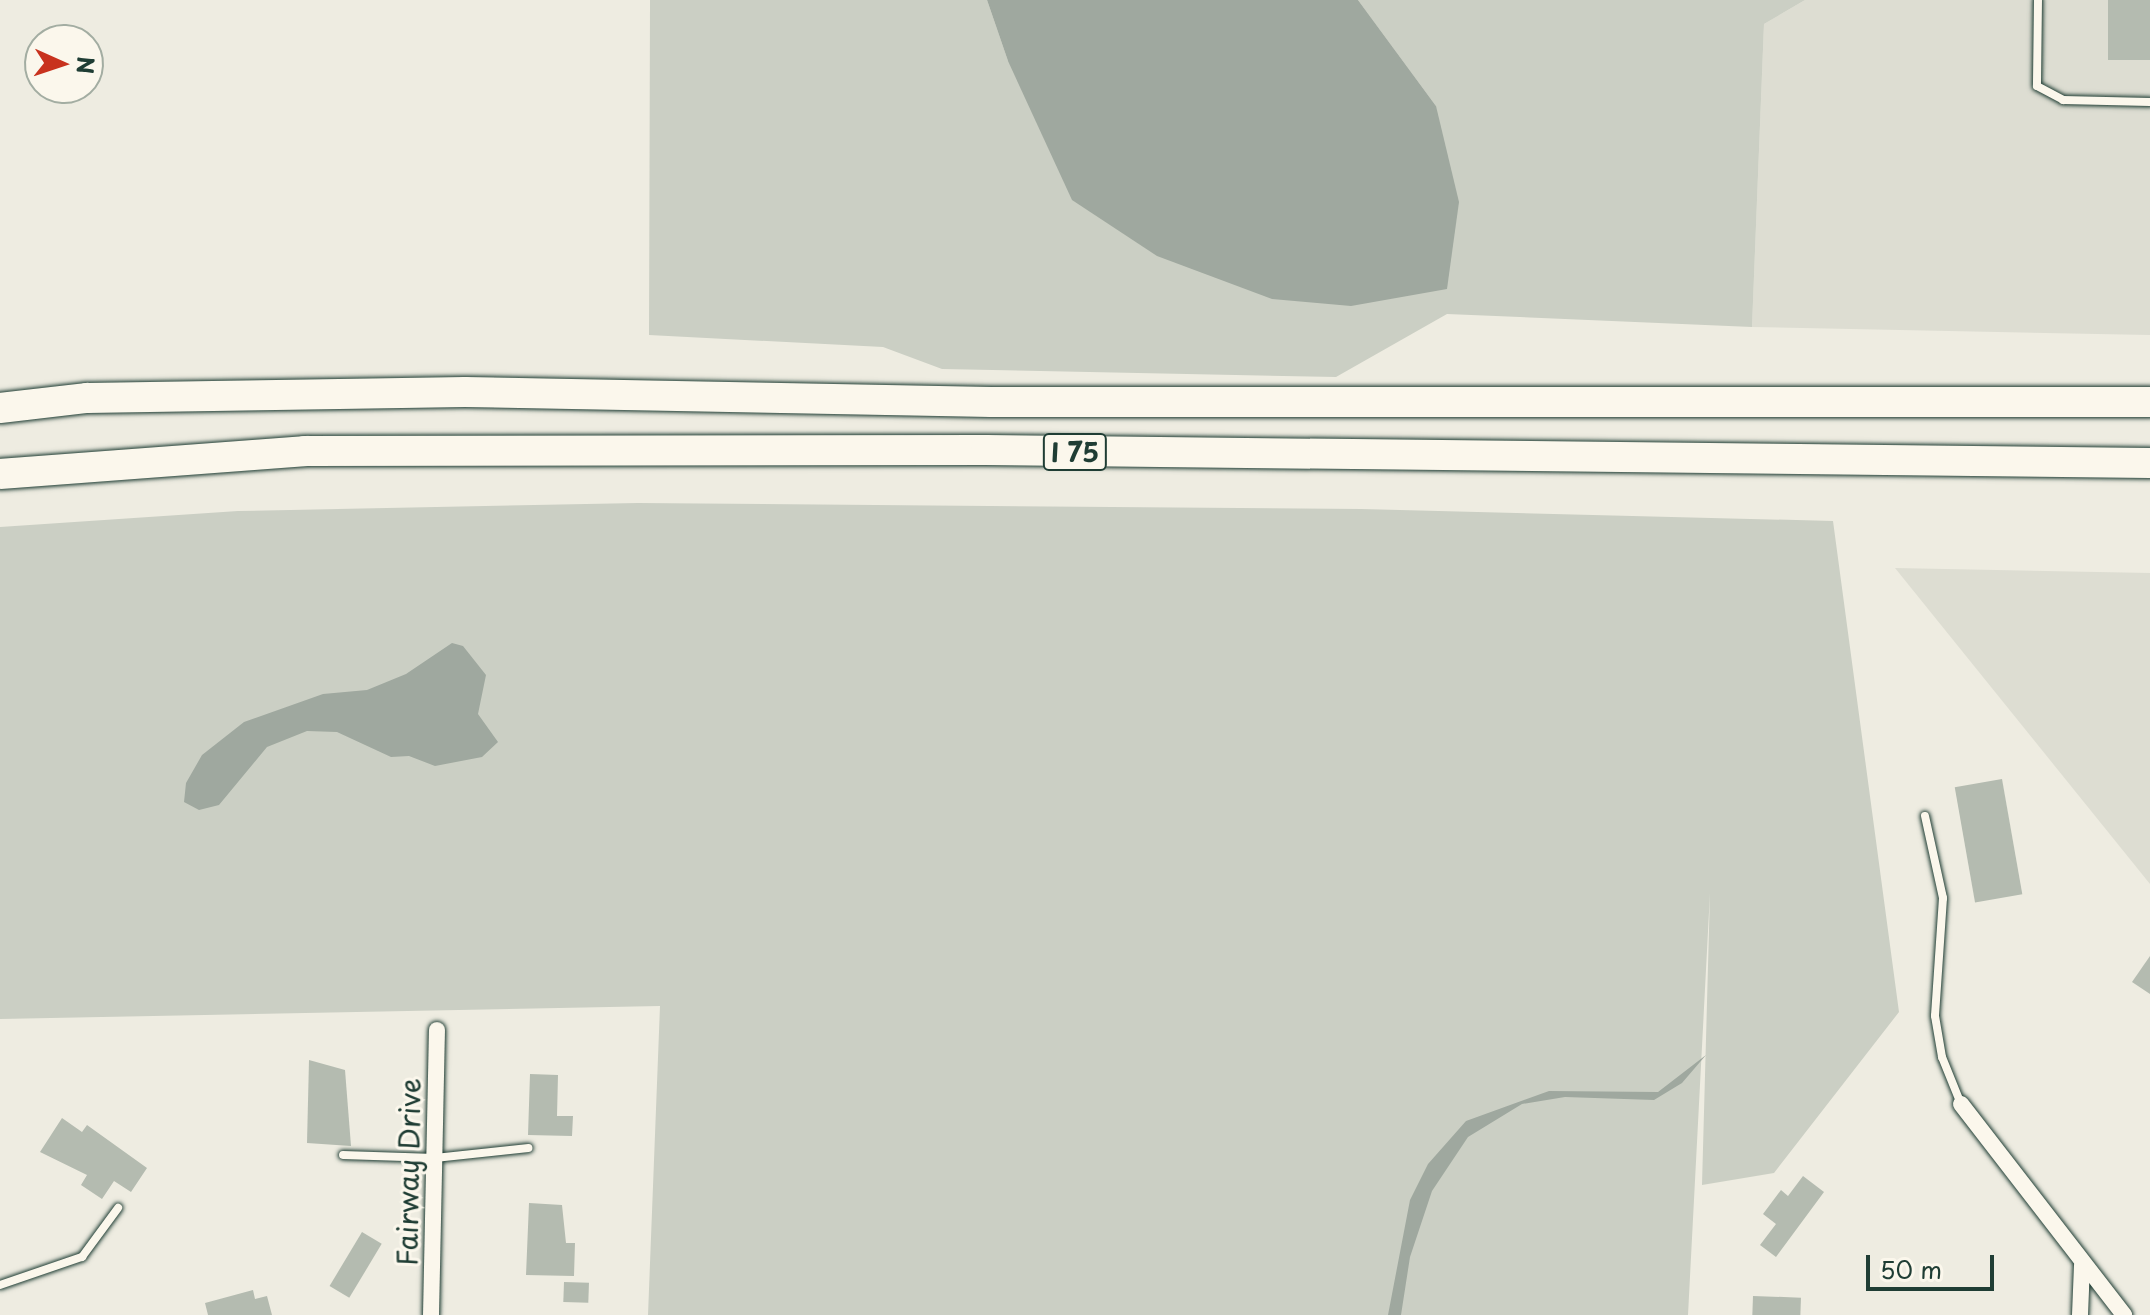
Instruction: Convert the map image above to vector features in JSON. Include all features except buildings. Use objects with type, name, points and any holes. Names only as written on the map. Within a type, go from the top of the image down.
[{"type":"highway","name":"I 75","points":[[0,408],[87,398],[465,392],[991,402],[2150,402]]},
{"type":"highway","name":"I 75","points":[[0,474],[305,451],[986,450],[2150,463]]},
{"type":"street","name":"Fairway Drive","points":[[431,1315],[437,1030]]},
{"type":"street","points":[[1961,1104],[2082,1265],[2124,1315]]},
{"type":"street","points":[[2080,1315],[2082,1265]]},
{"type":"lane","points":[[2038,0],[2037,86],[2063,100],[2150,102]]},
{"type":"lane","points":[[1925,816],[1943,898],[1935,1016],[1942,1057],[1961,1104]]},
{"type":"lane","points":[[343,1155],[435,1158],[528,1148]]},
{"type":"lane","points":[[0,1285],[82,1257],[118,1208]]},
{"type":"shaded area","points":[[650,0],[987,0],[1008,61],[1436,106],[1358,0],[1805,0],[1764,24],[1752,327],[1447,314],[1336,377],[942,369],[883,347],[649,335]]},
{"type":"shaded area","points":[[987,0],[1358,0],[1436,106],[1459,202],[1447,289],[1351,306],[1272,299],[1157,256],[1072,200],[1008,61]]},
{"type":"shaded area","points":[[1805,0],[2150,0],[2150,335],[1752,327],[1764,24]]},
{"type":"shaded area","points":[[638,503],[1361,509],[1833,521],[1899,1012],[1774,1173],[1702,1185],[1710,893],[1688,1315],[648,1315],[660,1006],[0,1019],[0,527],[238,511]]},
{"type":"shaded area","points":[[1895,568],[2150,573],[2150,884]]},
{"type":"shaded area","points":[[452,643],[463,646],[486,675],[478,714],[498,742],[482,757],[435,766],[409,756],[391,757],[337,732],[307,731],[267,747],[219,805],[199,810],[184,802],[186,783],[202,755],[244,722],[323,694],[367,690],[406,674]]},
{"type":"shaded area","points":[[1706,1055],[1682,1083],[1654,1100],[1565,1097],[1522,1104],[1468,1137],[1432,1191],[1410,1257],[1401,1315],[1388,1315],[1410,1200],[1428,1164],[1466,1121],[1549,1091],[1658,1092]]}]
